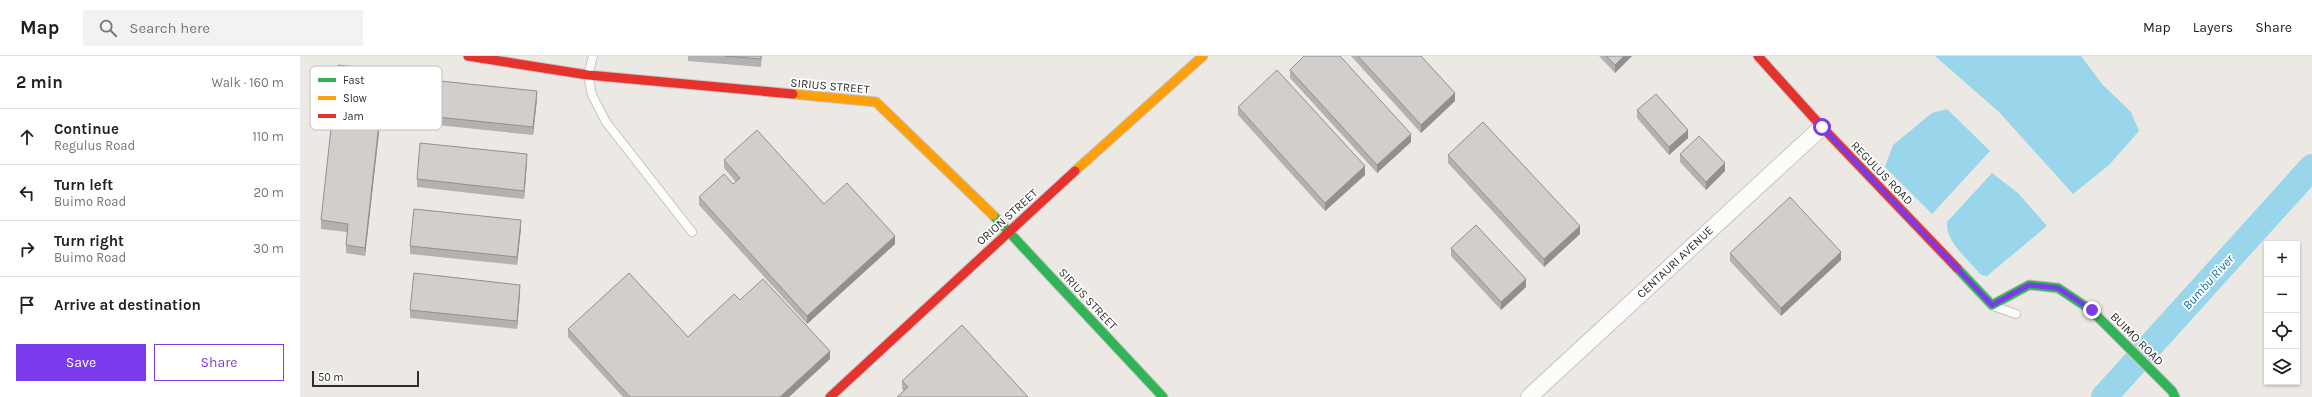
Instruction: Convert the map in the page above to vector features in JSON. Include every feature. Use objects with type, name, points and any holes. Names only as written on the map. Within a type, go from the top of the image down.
[{"type":"street","name":"SIRIUS STREET","points":[[468,56],[588,76],[876,102],[1009,231],[1163,397]]},
{"type":"street","name":"ORION STREET","points":[[830,397],[1009,231],[1203,56]]},
{"type":"street","name":"REGULUS ROAD","points":[[1758,56],[1822,127],[1992,305]]},
{"type":"street","name":"CENTAURI AVENUE","points":[[1529,397],[1822,127]]},
{"type":"street","name":"BUIMO ROAD","points":[[1992,305],[2029,285],[2058,288],[2092,310],[2173,394]]},
{"type":"lane","points":[[593,56],[588,76],[592,95],[606,122],[692,232]]},
{"type":"lane","points":[[1992,305],[2016,314]]},
{"type":"water","points":[[1935,56],[2081,56],[2102,84],[2131,112],[2139,131],[2109,165],[2073,194],[1999,112]]},
{"type":"water","points":[[1947,109],[1990,151],[1932,214],[1885,167],[1893,145],[1932,113]]},
{"type":"water","points":[[1992,173],[2018,193],[2047,226],[1987,276],[1981,275],[1959,251],[1950,237],[1947,229],[1947,222]]},
{"type":"building","points":[[725,56],[761,56],[761,59]]},
{"type":"building","points":[[1304,56],[1340,56],[1411,134],[1377,165],[1290,70]]},
{"type":"building","points":[[1358,56],[1421,56],[1455,93],[1421,125]]},
{"type":"building","points":[[1606,56],[1624,56],[1615,65]]},
{"type":"building","points":[[1277,70],[1365,166],[1325,203],[1238,107]]},
{"type":"building","points":[[442,81],[537,91],[533,127],[442,118]]},
{"type":"building","points":[[1656,94],[1688,130],[1669,147],[1637,110]]},
{"type":"building","points":[[1483,122],[1580,226],[1544,259],[1448,155]]},
{"type":"building","points":[[331,130],[378,130],[365,248],[346,245],[348,224],[321,220]]},
{"type":"building","points":[[757,130],[824,204],[847,183],[895,236],[807,316],[699,197],[724,174],[733,184],[740,178],[724,160]]},
{"type":"building","points":[[1699,136],[1725,163],[1706,182],[1680,154]]},
{"type":"building","points":[[420,143],[527,154],[524,191],[417,179]]},
{"type":"building","points":[[1790,197],[1841,252],[1781,308],[1730,253]]},
{"type":"building","points":[[414,209],[521,220],[517,257],[410,246]]},
{"type":"building","points":[[1476,225],[1526,279],[1501,302],[1451,248]]},
{"type":"building","points":[[414,273],[520,285],[517,321],[410,310]]},
{"type":"building","points":[[629,273],[688,337],[734,294],[740,300],[763,279],[830,351],[780,397],[630,397],[568,329]]},
{"type":"building","points":[[962,325],[1028,397],[897,397],[908,387],[902,381]]},
{"type":"waterway","name":"Bumbu River","points":[[2104,397],[2312,167]]},
{"type":"traffic: fast","points":[[993,215],[1163,397]]},
{"type":"traffic: fast","points":[[1957,268],[1992,305],[2029,285],[2058,288],[2091,310],[2172,391],[2175,397]]},
{"type":"traffic: slow","points":[[1075,171],[1203,56]]},
{"type":"traffic: slow","points":[[793,94],[876,102],[993,215]]},
{"type":"traffic: jam","points":[[468,56],[588,75],[793,94]]},
{"type":"traffic: jam","points":[[1758,56],[1822,127],[1957,268]]},
{"type":"traffic: jam","points":[[830,397],[1075,171]]},
{"type":"route","points":[[1822,127],[1992,305],[2029,285],[2058,288],[2092,310]]}]
